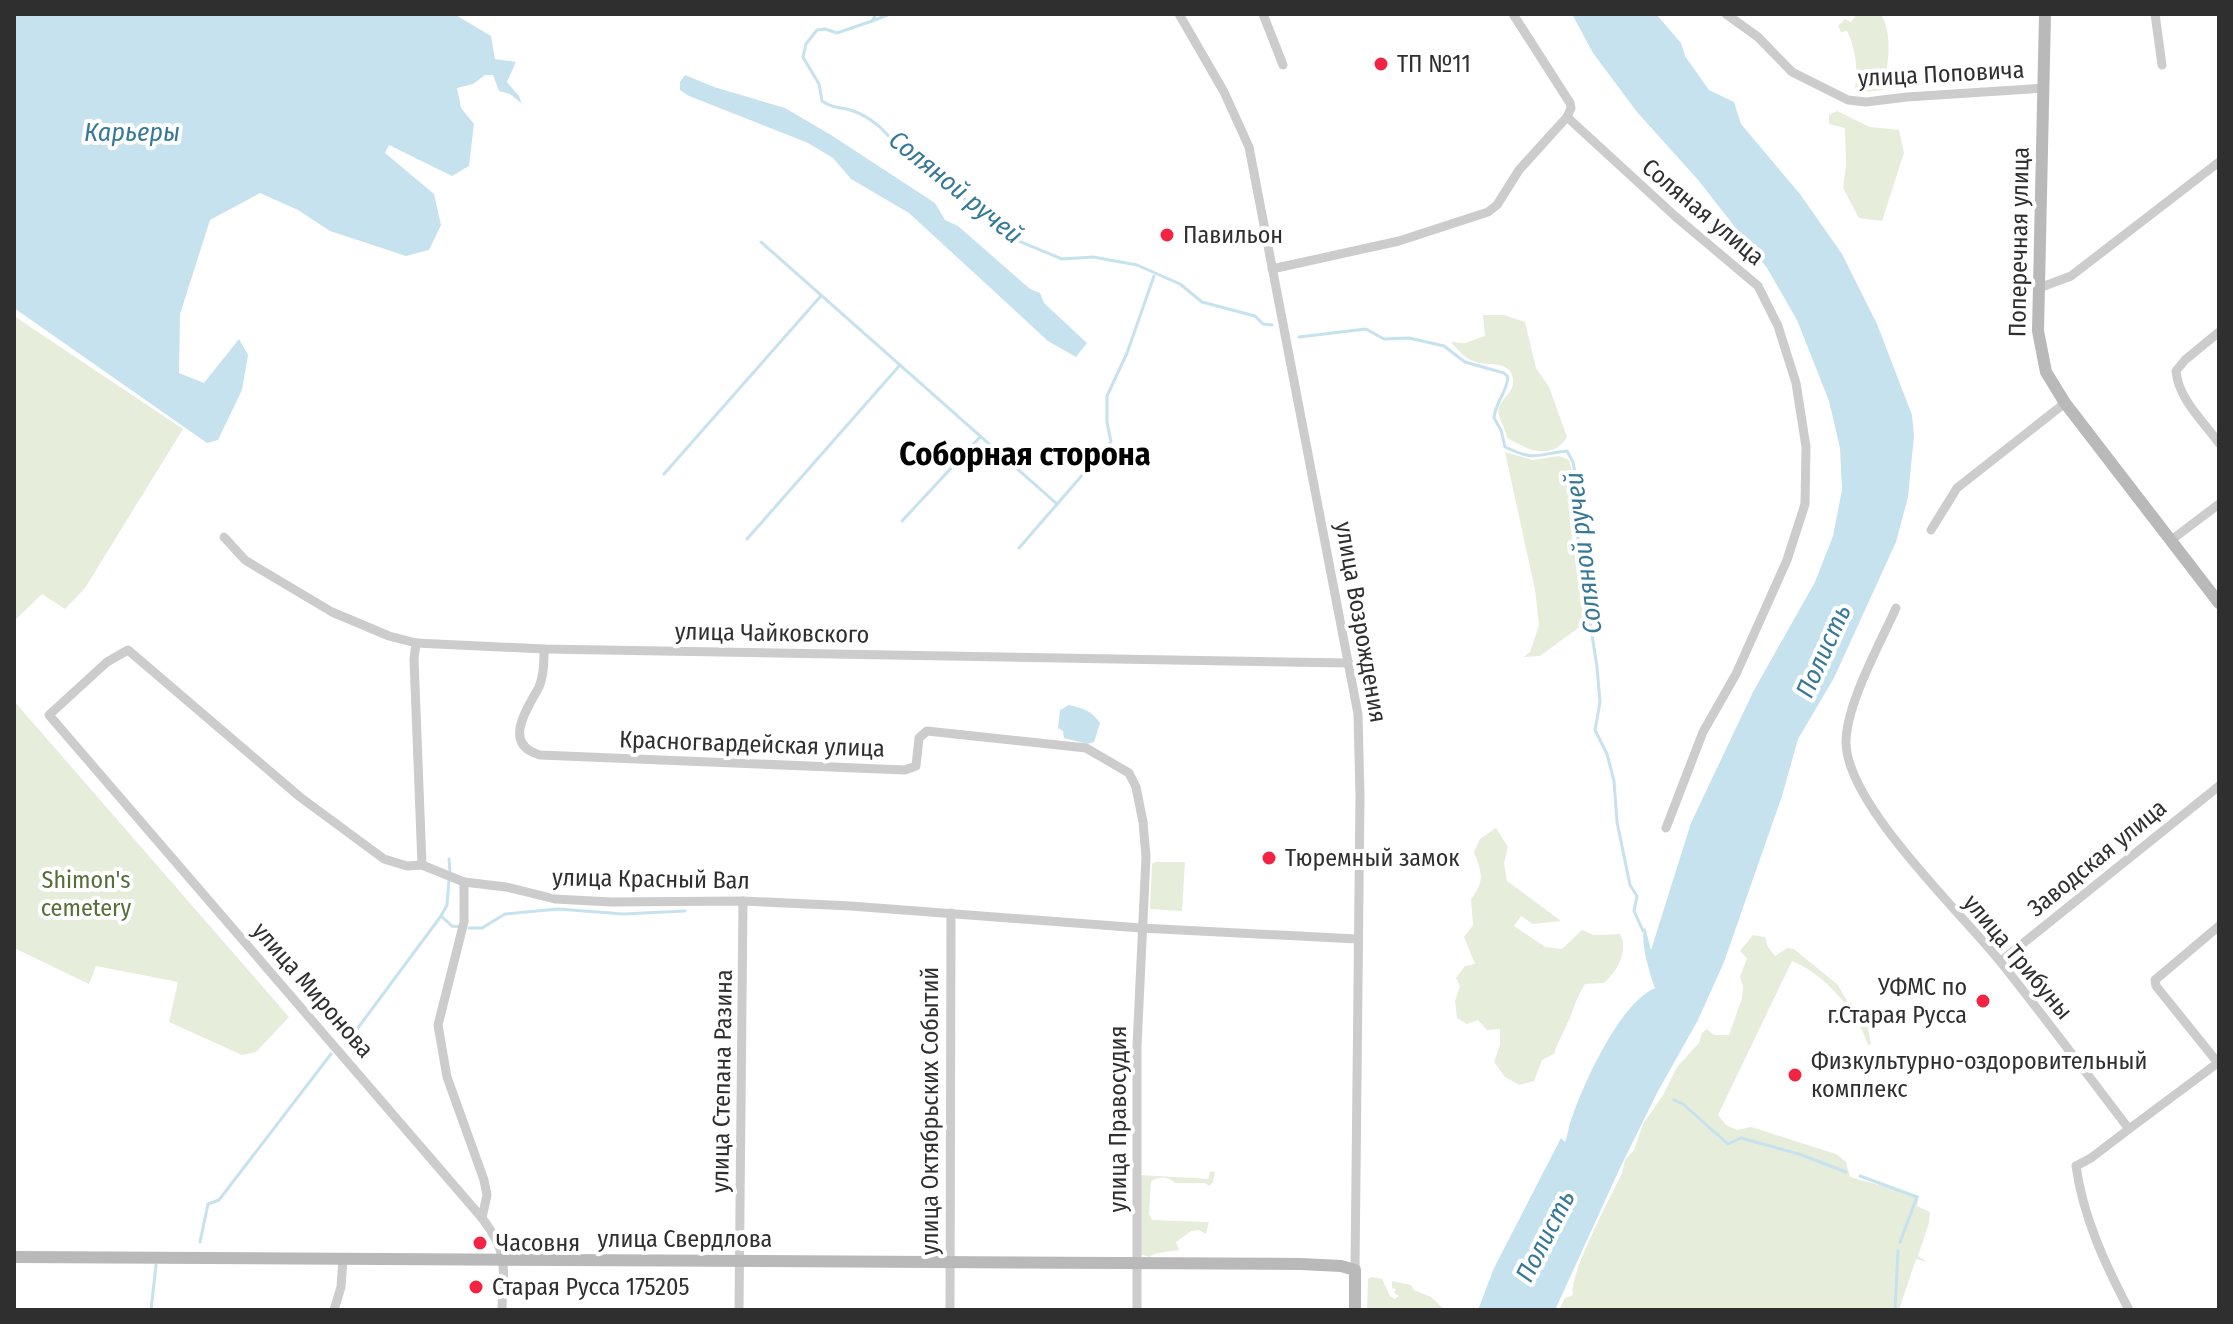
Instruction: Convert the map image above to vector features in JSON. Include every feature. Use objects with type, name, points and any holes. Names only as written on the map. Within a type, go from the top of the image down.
[{"type":"street","name":"улица Возрождения","points":[[1179,14],[1224,92],[1249,147],[1349,663],[1360,746],[1355,1310]]},
{"type":"street","points":[[1263,14],[1283,65]]},
{"type":"street","points":[[1272,269],[1399,241],[1488,212],[1497,205],[1519,170],[1567,117],[1571,108],[1513,14]]},
{"type":"street","name":"улица Поповича","points":[[1726,14],[1758,37],[1792,72],[1855,102],[2044,88]]},
{"type":"street","name":"Поперечная улица","points":[[2045,14],[2039,288],[2040,350],[2046,372],[2065,403],[2219,603]]},
{"type":"street","points":[[2155,14],[2162,65]]},
{"type":"street","name":"Соляная улица","points":[[1567,117],[1676,217],[1758,286],[1778,326],[1796,383],[1806,447],[1805,504],[1787,560],[1736,674],[1703,732],[1666,828]]},
{"type":"street","points":[[2039,288],[2071,276],[2219,162]]},
{"type":"street","points":[[2219,332],[2176,371],[2184,396],[2219,443]]},
{"type":"street","points":[[1931,530],[1957,488],[2065,403]]},
{"type":"street","points":[[2170,541],[2219,504]]},
{"type":"street","name":"улица Чайковского","points":[[224,537],[245,560],[332,612],[369,629],[416,643],[544,649],[1349,663]]},
{"type":"street","name":"улица Трибуны","points":[[1896,608],[1858,693],[1849,722],[1846,746],[1860,789],[1961,919],[2001,961],[2129,1129]]},
{"type":"street","points":[[416,643],[414,659],[422,865]]},
{"type":"street","name":"Красногвардейская улица","points":[[544,649],[539,686],[527,705],[520,732],[528,751],[540,755],[905,770],[916,766],[919,738],[927,731],[1058,744],[1086,748],[1099,754],[1129,773],[1140,798],[1146,857],[1141,928]]},
{"type":"street","name":"улица Красный Вал","points":[[49,715],[107,662],[128,650],[300,797],[384,859],[407,866],[422,865],[464,882],[489,884],[555,899],[611,902],[743,901],[1357,939]]},
{"type":"street","name":"улица Миронова","points":[[49,715],[482,1218],[503,1253],[502,1310]]},
{"type":"street","name":"Заводская улица","points":[[2001,961],[2219,786]]},
{"type":"street","points":[[464,882],[464,922],[438,1025],[438,1037],[453,1095],[484,1180],[487,1195],[482,1218]]},
{"type":"street","name":"улица Степана Разина","points":[[739,1310],[743,901]]},
{"type":"street","name":"улица Октябрьских Событий","points":[[950,1310],[951,913]]},
{"type":"street","points":[[2129,1310],[2089,1223],[2079,1190],[2076,1166],[2219,1063],[2156,986],[2155,980],[2219,926]]},
{"type":"street","name":"улица Правосудия","points":[[1137,1310],[1137,1046],[1141,928]]},
{"type":"street","name":"улица Свердлова","points":[[14,1257],[1301,1264],[1341,1266],[1355,1270]]},
{"type":"street","points":[[334,1310],[341,1287],[343,1259]]},
{"type":"green space","points":[[1857,14],[1881,14],[1885,23],[1888,52],[1884,90],[1866,92],[1855,88],[1856,67],[1852,44],[1847,31],[1841,32],[1838,26],[1845,19],[1851,22]]},
{"type":"green space","points":[[1837,111],[1870,127],[1899,130],[1904,153],[1882,221],[1859,218],[1843,188],[1845,128],[1829,124],[1829,115]]},
{"type":"green space","points":[[1483,315],[1504,315],[1525,322],[1536,368],[1549,387],[1567,437],[1554,449],[1538,451],[1507,438],[1498,411],[1512,387],[1511,373],[1504,366],[1472,361],[1451,342],[1465,343],[1485,336]]},
{"type":"green space","points":[[14,316],[183,429],[85,588],[65,609],[42,594],[14,621]]},
{"type":"green space","points":[[1505,452],[1533,460],[1559,456],[1569,460],[1573,476],[1569,510],[1585,623],[1540,656],[1524,657],[1530,652],[1539,625],[1535,590]]},
{"type":"green space","name":"Shimon's cemetery","points":[[14,701],[289,1017],[256,1052],[242,1055],[169,1022],[178,982],[96,966],[89,984],[14,948]]},
{"type":"green space","points":[[1496,828],[1508,847],[1504,863],[1507,881],[1561,921],[1533,924],[1521,916],[1514,926],[1545,947],[1562,949],[1582,930],[1594,935],[1620,934],[1623,947],[1617,967],[1604,983],[1585,984],[1554,1054],[1542,1060],[1534,1081],[1519,1085],[1505,1077],[1494,1062],[1500,1045],[1500,1029],[1487,1030],[1478,1020],[1467,1024],[1457,1018],[1455,1001],[1460,986],[1456,978],[1465,966],[1475,964],[1464,937],[1473,925],[1471,899],[1480,882],[1474,852],[1480,839]]},
{"type":"green space","points":[[1185,862],[1182,911],[1150,909],[1152,864]]},
{"type":"green space","points":[[1753,935],[1765,937],[1775,956],[1787,948],[1794,949],[1838,985],[1851,1008],[1865,1012],[1871,1044],[1868,1045],[1848,1007],[1828,985],[1792,961],[1718,1115],[1726,1125],[1737,1130],[1751,1127],[1836,1154],[1846,1162],[1850,1177],[1919,1196],[1917,1206],[1930,1212],[1918,1256],[1927,1262],[1916,1259],[1899,1310],[1559,1310],[1565,1298],[1573,1295],[1583,1254],[1622,1173],[1625,1160],[1634,1150],[1643,1124],[1677,1067],[1707,1029],[1714,1035],[1729,1035],[1742,998],[1740,977],[1747,958],[1740,951]]},
{"type":"green space","points":[[1210,1171],[1215,1172],[1209,1186],[1205,1183],[1175,1183],[1164,1178],[1151,1181],[1149,1214],[1152,1220],[1209,1222],[1206,1234],[1199,1230],[1191,1231],[1176,1242],[1179,1250],[1149,1257],[1140,1254],[1140,1175],[1209,1179]]},
{"type":"green space","points":[[1368,1279],[1382,1279],[1390,1296],[1395,1299],[1399,1296],[1394,1293],[1396,1289],[1392,1288],[1392,1281],[1411,1285],[1445,1310],[1367,1310]]},
{"type":"water","name":"Карьеры","points":[[14,14],[454,14],[491,36],[495,59],[516,62],[507,82],[522,104],[510,94],[499,91],[493,75],[485,75],[473,84],[457,88],[461,108],[474,124],[469,166],[452,176],[389,145],[385,153],[434,194],[441,225],[429,250],[406,256],[330,231],[298,210],[260,193],[210,220],[180,314],[179,373],[204,383],[239,339],[248,355],[242,390],[218,440],[207,443],[14,308]]},
{"type":"water","name":"Полисть","points":[[1572,14],[1656,14],[1681,43],[1685,56],[1709,90],[1734,102],[1741,124],[1800,194],[1842,254],[1877,324],[1912,415],[1914,436],[1908,497],[1896,542],[1834,678],[1798,739],[1782,796],[1724,962],[1698,1020],[1620,1168],[1555,1310],[1478,1310],[1494,1268],[1561,1138],[1565,1142],[1593,1068],[1628,1010],[1655,988],[1644,948],[1645,927],[1651,950],[1691,823],[1753,692],[1815,582],[1833,536],[1842,490],[1840,448],[1829,401],[1797,320],[1767,268],[1699,181],[1637,112],[1593,53]]},
{"type":"water","points":[[685,75],[785,108],[935,203],[945,220],[958,226],[1030,289],[1040,293],[1044,303],[1087,343],[1076,357],[1048,341],[909,213],[851,179],[833,158],[808,143],[689,96],[680,90],[680,82]]},
{"type":"water","points":[[1069,705],[1087,711],[1100,723],[1094,742],[1087,744],[1064,738],[1063,731],[1058,728],[1060,710]]},
{"type":"waterway","name":"Соляной ручей","points":[[876,14],[872,21],[837,33],[817,30],[806,44],[803,57],[819,84],[822,101],[871,120],[1014,239],[1062,259],[1093,257],[1137,265],[1180,284],[1202,302],[1255,316],[1263,324],[1272,325]]},
{"type":"waterway","points":[[872,21],[890,14]]},
{"type":"waterway","points":[[761,242],[1057,504]]},
{"type":"waterway","points":[[1019,548],[1111,442],[1107,396],[1127,353],[1154,276]]},
{"type":"waterway","points":[[664,474],[820,297]]},
{"type":"waterway","name":"Соляной ручей","points":[[1299,337],[1366,329],[1384,339],[1409,338],[1444,346],[1465,362],[1504,373],[1508,377],[1494,418],[1505,447],[1530,456],[1567,451],[1576,478],[1575,531],[1584,553],[1586,596],[1597,667],[1600,702],[1595,730],[1607,754],[1614,781],[1617,822],[1630,885],[1637,896],[1634,911],[1643,931]]},
{"type":"waterway","points":[[747,539],[900,365]]},
{"type":"waterway","points":[[902,521],[980,437]]},
{"type":"waterway","points":[[449,859],[450,873]]},
{"type":"waterway","points":[[346,1044],[441,916],[447,905],[449,880]]},
{"type":"waterway","points":[[469,928],[482,928],[505,914],[558,909],[623,914],[685,911]]},
{"type":"waterway","points":[[441,916],[452,926],[461,927]]},
{"type":"waterway","points":[[200,1242],[208,1204],[219,1200],[331,1054]]},
{"type":"waterway","points":[[1674,1100],[1683,1104],[1728,1144],[1741,1138],[1799,1154],[1846,1172]]},
{"type":"waterway","points":[[1860,1176],[1917,1197],[1900,1242]]},
{"type":"waterway","points":[[1895,1310],[1898,1251]]},
{"type":"waterway","points":[[151,1310],[156,1265]]},
{"type":"place","name":"ТП №11","points":[[1381,64]]},
{"type":"place","name":"Павильон","points":[[1167,235]]},
{"type":"place","name":"Тюремный замок","points":[[1269,858]]},
{"type":"place","name":"УФМС по г.Старая Русса","points":[[1983,1001]]},
{"type":"place","name":"Физкультурно-оздоровительный комплекс","points":[[1795,1075]]},
{"type":"place","name":"Часовня","points":[[480,1243]]},
{"type":"place","name":"Старая Русса 175205","points":[[476,1287]]},
{"type":"district","name":"Соборная сторона","points":[[1025,454]]}]
